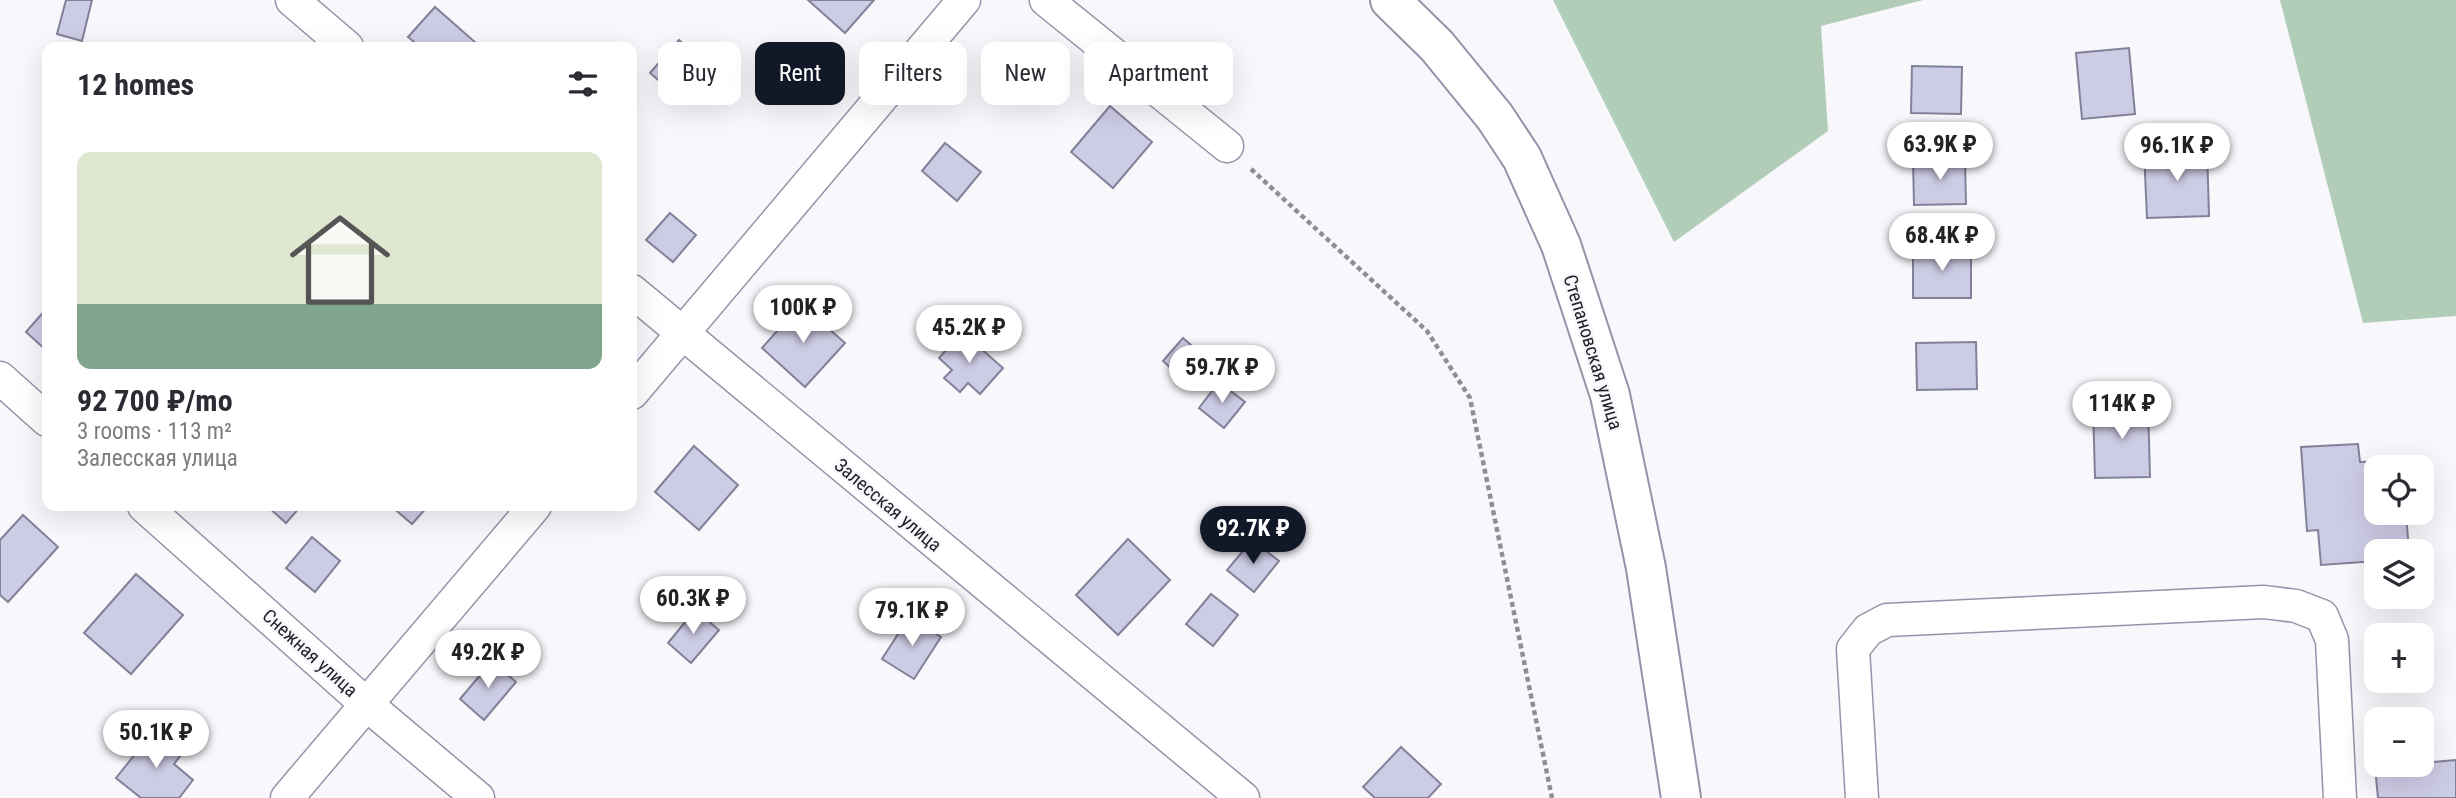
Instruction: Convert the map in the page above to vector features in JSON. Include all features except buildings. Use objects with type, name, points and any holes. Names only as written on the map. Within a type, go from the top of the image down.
[{"type":"street","points":[[292,0],[341,42]]},
{"type":"street","points":[[637,387],[964,0]]},
{"type":"street","points":[[1046,0],[1227,146]]},
{"type":"street","name":"Степановская улица","points":[[1390,0],[1437,46],[1495,117],[1522,158],[1561,246],[1611,395],[1646,568],[1681,798]]},
{"type":"street","name":"Залесская улица","points":[[637,295],[1243,798]]},
{"type":"street","points":[[0,377],[42,415]]},
{"type":"street","name":"Снежная улица","points":[[150,511],[365,703],[478,798]]},
{"type":"street","points":[[287,798],[531,511]]},
{"type":"street","points":[[1862,798],[1853,649],[1868,630],[1887,620],[2264,602],[2296,606],[2322,616],[2332,640],[2340,798]]},
{"type":"path","points":[[1227,146],[1427,331],[1470,398],[1552,798]]},
{"type":"green space","points":[[1553,0],[1923,0],[1821,26],[1828,131],[1674,242]]},
{"type":"green space","points":[[2280,0],[2456,0],[2456,316],[2363,323]]}]
